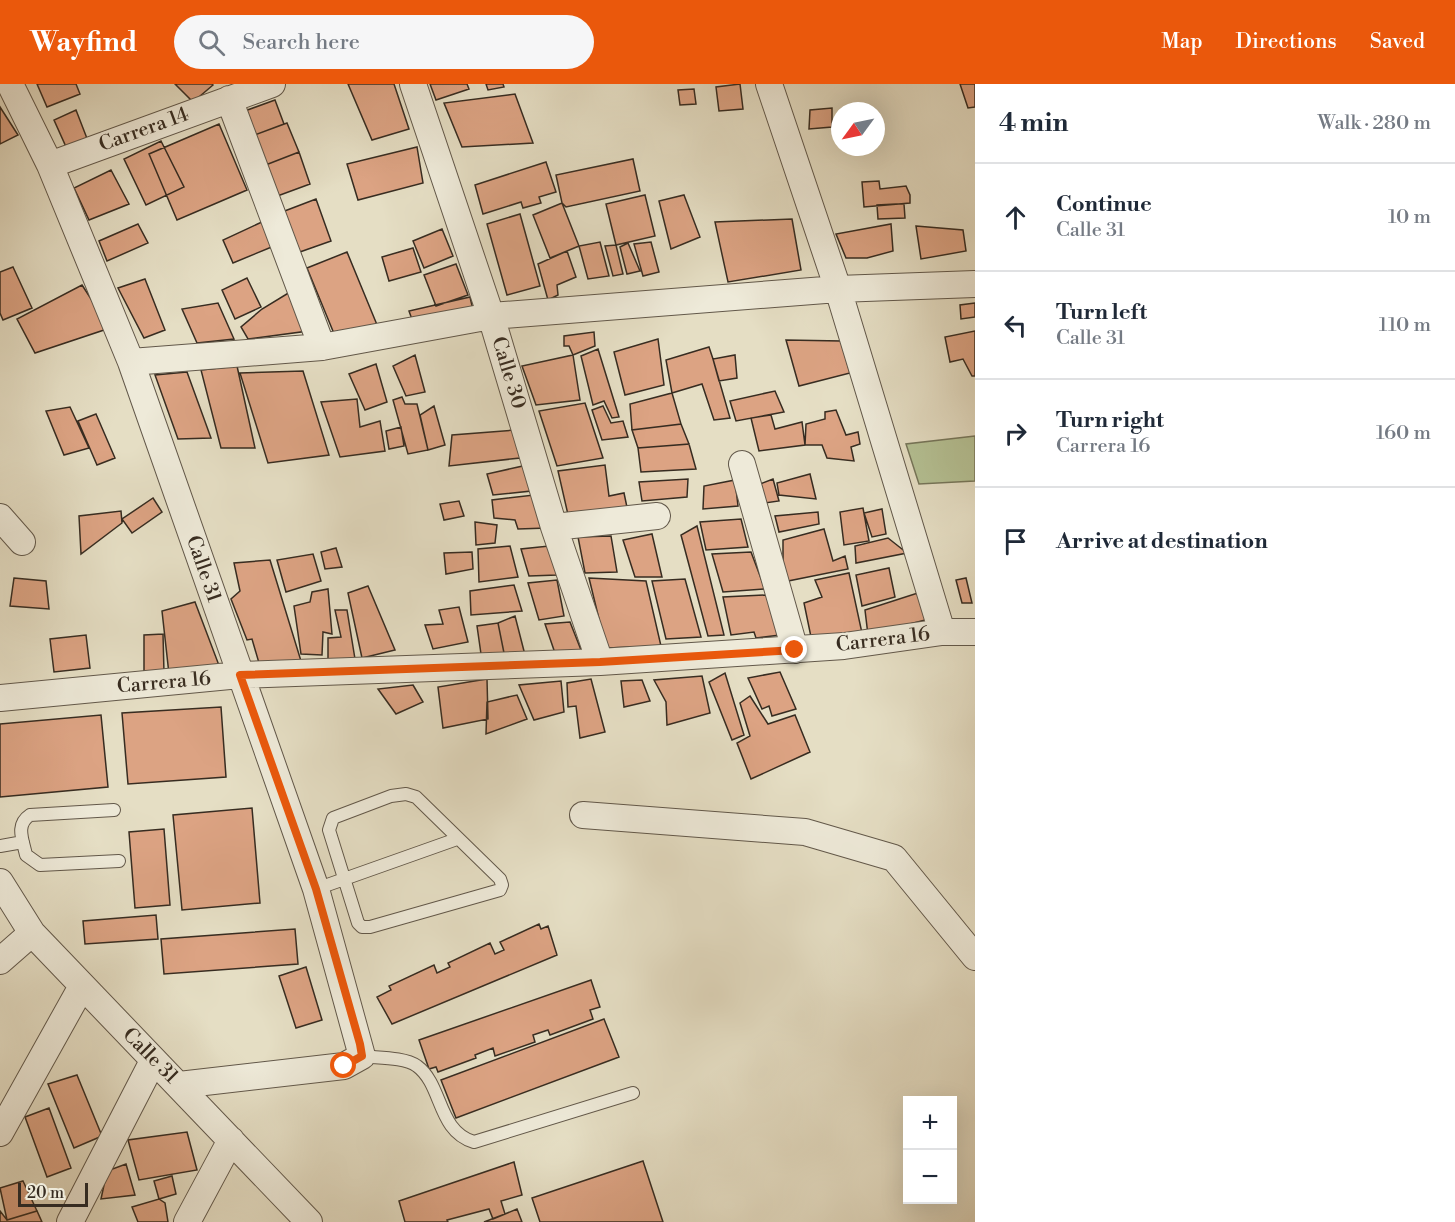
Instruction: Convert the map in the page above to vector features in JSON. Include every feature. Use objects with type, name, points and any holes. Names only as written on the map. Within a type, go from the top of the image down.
[{"type":"street","name":"Calle 31","points":[[10,84],[50,165],[131,362],[316,889],[358,1059]]},
{"type":"street","name":"Carrera 14","points":[[50,165],[272,84]]},
{"type":"street","name":"Calle 30","points":[[413,84],[491,316],[554,527],[600,662]]},
{"type":"street","points":[[769,84],[838,289],[942,632]]},
{"type":"street","points":[[229,99],[322,347]]},
{"type":"street","points":[[131,362],[322,347],[491,316],[838,289],[975,284]]},
{"type":"street","points":[[742,465],[795,650]]},
{"type":"street","points":[[554,527],[657,516]]},
{"type":"street","points":[[0,517],[22,542]]},
{"type":"street","name":"Carrera 16","points":[[0,698],[240,675],[600,662],[795,650],[844,646],[942,632],[975,632]]},
{"type":"street","points":[[583,815],[805,832],[894,858],[975,957]]},
{"type":"street","name":"Calle 31","points":[[0,882],[32,933],[309,1222]]},
{"type":"street","points":[[0,961],[32,933]]},
{"type":"street","points":[[0,1133],[82,986]]},
{"type":"street","points":[[179,1085],[344,1066],[358,1059]]},
{"type":"street","points":[[70,1222],[153,1061]]},
{"type":"street","points":[[187,1222],[231,1140]]},
{"type":"lane","points":[[406,794],[416,797],[500,879],[502,885],[500,890],[370,927],[362,927],[357,923],[344,879],[329,830],[330,822],[333,818],[391,796],[406,794]]},
{"type":"lane","points":[[114,810],[30,815],[23,820],[20,826],[26,855],[40,866],[119,861]]},
{"type":"lane","points":[[316,889],[457,839]]},
{"type":"lane","points":[[0,846],[23,842]]},
{"type":"lane","points":[[358,1059],[415,1064],[423,1071],[451,1127],[463,1139],[474,1142],[633,1093]]},
{"type":"green space","points":[[975,436],[975,481],[919,484],[906,444]]},
{"type":"building","points":[[37,84],[76,84],[80,94],[47,107]]},
{"type":"building","points":[[175,84],[212,84],[213,85],[193,102]]},
{"type":"building","points":[[348,84],[394,84],[409,129],[372,140]]},
{"type":"building","points":[[430,84],[467,84],[469,89],[436,100]]},
{"type":"building","points":[[486,84],[503,84],[504,87],[488,90]]},
{"type":"building","points":[[740,84],[743,109],[719,111],[716,87]]},
{"type":"building","points":[[960,84],[975,84],[975,107],[968,108]]},
{"type":"building","points":[[694,89],[696,104],[680,105],[678,90]]},
{"type":"building","points":[[515,94],[533,143],[462,147],[444,103]]},
{"type":"building","points":[[275,100],[284,124],[252,136],[242,112]]},
{"type":"building","points":[[0,107],[18,135],[0,144]]},
{"type":"building","points":[[831,108],[831,127],[809,129],[810,110]]},
{"type":"building","points":[[76,110],[88,141],[67,149],[54,120]]},
{"type":"building","points":[[287,123],[299,152],[263,166],[252,136]]},
{"type":"building","points":[[219,124],[247,190],[177,220],[149,154]]},
{"type":"building","points":[[161,141],[184,187],[146,205],[124,159]]},
{"type":"building","points":[[417,147],[423,183],[358,200],[347,164]]},
{"type":"building","points":[[299,152],[310,184],[272,198],[263,166]]},
{"type":"building","points":[[633,159],[640,191],[566,207],[562,203],[556,175]]},
{"type":"building","points":[[546,162],[556,192],[539,197],[541,203],[523,208],[521,202],[483,214],[475,185]]},
{"type":"building","points":[[111,170],[129,204],[89,220],[74,188]]},
{"type":"building","points":[[879,181],[880,189],[906,186],[910,195],[910,203],[864,207],[862,182]]},
{"type":"building","points":[[645,195],[655,236],[616,245],[606,204]]},
{"type":"building","points":[[684,195],[700,237],[671,249],[659,201]]},
{"type":"building","points":[[316,199],[331,241],[297,253],[282,212]]},
{"type":"building","points":[[562,203],[579,246],[550,258],[533,215]]},
{"type":"building","points":[[904,204],[905,218],[878,219],[877,205]]},
{"type":"building","points":[[520,214],[540,286],[507,295],[487,224]]},
{"type":"building","points":[[792,219],[801,270],[728,282],[715,222]]},
{"type":"building","points":[[264,221],[274,246],[233,263],[223,240]]},
{"type":"building","points":[[138,224],[148,243],[107,261],[99,241]]},
{"type":"building","points":[[891,224],[893,251],[867,258],[846,258],[836,234]]},
{"type":"building","points":[[916,226],[963,230],[966,251],[921,259]]},
{"type":"building","points":[[442,229],[453,256],[424,268],[413,241]]},
{"type":"building","points":[[600,242],[609,276],[588,279],[579,246]]},
{"type":"building","points":[[651,242],[659,272],[643,276],[634,244]]},
{"type":"building","points":[[628,243],[640,271],[627,274],[620,247]]},
{"type":"building","points":[[616,245],[623,274],[613,276],[605,246]]},
{"type":"building","points":[[413,248],[421,272],[389,281],[382,257]]},
{"type":"building","points":[[567,251],[576,277],[557,285],[558,295],[548,300],[538,264]]},
{"type":"building","points":[[347,252],[380,332],[335,336],[307,268]]},
{"type":"building","points":[[456,264],[468,295],[436,306],[424,275]]},
{"type":"building","points":[[13,267],[32,308],[3,320],[0,313],[0,272]]},
{"type":"building","points":[[247,278],[261,307],[235,319],[222,290]]},
{"type":"building","points":[[145,279],[165,330],[144,338],[118,288]]},
{"type":"building","points":[[82,285],[110,328],[35,353],[17,319]]},
{"type":"building","points":[[295,289],[308,331],[248,339],[241,327],[262,309]]},
{"type":"building","points":[[470,297],[474,314],[414,325],[409,311]]},
{"type":"building","points":[[218,303],[234,339],[197,343],[182,309]]},
{"type":"building","points":[[975,303],[975,317],[961,319],[960,305]]},
{"type":"building","points":[[975,331],[975,376],[972,376],[963,359],[950,362],[945,337]]},
{"type":"building","points":[[594,332],[595,346],[573,355],[569,346],[564,346],[564,336]]},
{"type":"building","points":[[658,339],[664,385],[625,395],[614,352]]},
{"type":"building","points":[[786,340],[841,341],[850,373],[799,386]]},
{"type":"building","points":[[709,347],[730,418],[714,420],[702,384],[672,393],[666,360]]},
{"type":"building","points":[[598,349],[619,417],[612,418],[604,401],[593,405],[581,356]]},
{"type":"building","points":[[415,355],[425,392],[406,396],[393,366]]},
{"type":"building","points":[[573,355],[580,400],[536,405],[522,366]]},
{"type":"building","points":[[735,355],[737,378],[719,381],[713,359]]},
{"type":"building","points":[[376,364],[387,402],[365,410],[349,374]]},
{"type":"building","points":[[237,366],[255,448],[221,448],[201,370]]},
{"type":"building","points":[[303,371],[329,455],[268,463],[240,373]]},
{"type":"building","points":[[187,372],[211,438],[178,439],[155,375]]},
{"type":"building","points":[[775,391],[784,412],[736,421],[730,401]]},
{"type":"building","points":[[672,393],[681,424],[632,430],[630,404]]},
{"type":"building","points":[[402,397],[405,404],[417,404],[428,450],[408,454],[393,400]]},
{"type":"building","points":[[357,399],[360,427],[380,421],[385,451],[340,457],[321,402]]},
{"type":"building","points":[[585,403],[603,458],[557,466],[539,411]]},
{"type":"building","points":[[434,406],[445,445],[428,450],[420,415]]},
{"type":"building","points":[[603,406],[611,423],[623,421],[628,437],[602,440],[592,410]]},
{"type":"building","points":[[70,407],[89,448],[64,455],[46,411]]},
{"type":"building","points":[[836,410],[846,435],[858,432],[860,444],[851,447],[854,461],[827,458],[822,445],[805,445],[806,424],[825,419],[825,412]]},
{"type":"building","points":[[96,414],[115,458],[97,465],[78,421]]},
{"type":"building","points":[[771,415],[775,429],[802,422],[805,445],[759,451],[751,418]]},
{"type":"building","points":[[681,424],[689,444],[638,448],[632,430]]},
{"type":"building","points":[[401,427],[404,446],[389,449],[386,431]]},
{"type":"building","points":[[515,430],[520,458],[449,466],[452,435]]},
{"type":"building","points":[[689,444],[696,469],[641,472],[638,448]]},
{"type":"building","points":[[605,465],[609,496],[624,493],[628,512],[569,519],[558,471]]},
{"type":"building","points":[[523,466],[531,491],[493,495],[487,474]]},
{"type":"building","points":[[810,474],[816,499],[779,495],[777,483]]},
{"type":"building","points":[[688,479],[687,497],[642,501],[639,482]]},
{"type":"building","points":[[773,479],[779,501],[765,503],[760,484]]},
{"type":"building","points":[[735,480],[738,506],[703,509],[704,486]]},
{"type":"building","points":[[534,495],[547,528],[518,529],[515,520],[494,518],[492,500]]},
{"type":"building","points":[[153,498],[162,512],[132,533],[122,519]]},
{"type":"building","points":[[459,501],[464,516],[444,520],[440,504]]},
{"type":"building","points":[[863,508],[869,541],[844,545],[840,512]]},
{"type":"building","points":[[882,509],[886,534],[872,537],[864,513]]},
{"type":"building","points":[[121,511],[122,523],[81,554],[79,516]]},
{"type":"building","points":[[818,512],[819,524],[779,532],[775,516]]},
{"type":"building","points":[[741,519],[748,547],[706,550],[700,522]]},
{"type":"building","points":[[475,522],[497,525],[495,543],[476,545]]},
{"type":"building","points":[[697,526],[724,635],[708,636],[681,535]]},
{"type":"building","points":[[824,529],[833,561],[845,556],[848,569],[783,582],[783,540]]},
{"type":"building","points":[[652,534],[662,577],[635,577],[623,540]]},
{"type":"building","points":[[611,536],[617,572],[585,573],[578,537]]},
{"type":"building","points":[[888,538],[907,553],[856,563],[855,546]]},
{"type":"building","points":[[510,546],[518,577],[479,582],[478,549]]},
{"type":"building","points":[[549,546],[557,575],[529,576],[521,549]]},
{"type":"building","points":[[336,548],[342,567],[325,569],[321,552]]},
{"type":"building","points":[[472,552],[473,569],[446,574],[444,553]]},
{"type":"building","points":[[751,552],[765,589],[723,592],[712,554]]},
{"type":"building","points":[[313,554],[321,581],[286,592],[277,560]]},
{"type":"building","points":[[270,560],[301,661],[259,663],[252,639],[247,640],[231,599],[240,591],[234,563]]},
{"type":"building","points":[[889,568],[895,597],[862,606],[856,575]]},
{"type":"building","points":[[849,573],[862,633],[811,637],[804,603],[822,597],[815,580]]},
{"type":"building","points":[[14,578],[46,581],[49,609],[10,606]]},
{"type":"building","points":[[589,578],[646,581],[661,646],[606,648]]},
{"type":"building","points":[[966,578],[972,603],[962,603],[956,580]]},
{"type":"building","points":[[685,579],[701,637],[666,639],[652,581]]},
{"type":"building","points":[[557,580],[564,616],[539,620],[528,583]]},
{"type":"building","points":[[514,585],[522,611],[471,615],[470,591]]},
{"type":"building","points":[[368,586],[395,650],[362,658],[348,593]]},
{"type":"building","points":[[328,589],[332,634],[323,632],[322,655],[301,654],[294,606],[310,602],[312,592]]},
{"type":"building","points":[[924,591],[929,619],[868,635],[865,610]]},
{"type":"building","points":[[766,595],[780,635],[756,638],[754,632],[731,635],[723,597]]},
{"type":"building","points":[[195,602],[220,668],[169,674],[162,611]]},
{"type":"building","points":[[459,607],[468,642],[433,649],[425,625],[443,624],[439,610]]},
{"type":"building","points":[[335,610],[347,610],[355,659],[328,659],[328,638],[341,637]]},
{"type":"building","points":[[515,616],[525,655],[504,653],[498,623]]},
{"type":"building","points":[[570,622],[581,650],[556,656],[545,624]]},
{"type":"building","points":[[498,623],[504,653],[481,654],[477,626]]},
{"type":"building","points":[[163,634],[164,673],[144,673],[144,635]]},
{"type":"building","points":[[86,635],[90,668],[54,672],[50,639]]},
{"type":"building","points":[[780,672],[796,709],[772,716],[769,706],[762,709],[748,678]]},
{"type":"building","points":[[725,673],[744,735],[732,740],[709,682]]},
{"type":"building","points":[[702,676],[710,713],[667,725],[666,702],[654,680]]},
{"type":"building","points":[[487,679],[488,719],[443,728],[438,687]]},
{"type":"building","points":[[591,679],[605,732],[580,738],[576,706],[568,707],[567,683]]},
{"type":"building","points":[[642,680],[650,701],[624,707],[621,681]]},
{"type":"building","points":[[561,681],[564,712],[534,720],[519,685]]},
{"type":"building","points":[[413,685],[423,702],[396,714],[378,689]]},
{"type":"building","points":[[517,695],[527,719],[486,734],[487,702]]},
{"type":"building","points":[[750,696],[768,724],[795,715],[810,752],[751,779],[737,743],[750,736],[740,703]]},
{"type":"building","points":[[221,707],[226,777],[128,784],[122,713]]},
{"type":"building","points":[[101,715],[108,787],[0,797],[0,724]]},
{"type":"building","points":[[252,808],[260,903],[182,910],[173,815]]},
{"type":"building","points":[[164,829],[170,905],[135,908],[129,832]]},
{"type":"building","points":[[156,915],[158,939],[85,944],[83,921]]},
{"type":"building","points":[[539,924],[541,929],[548,926],[557,955],[392,1024],[377,997],[391,990],[389,986],[434,965],[437,973],[450,967],[448,963],[490,943],[495,954],[504,950],[500,942]]},
{"type":"building","points":[[295,929],[298,964],[164,974],[161,939]]},
{"type":"building","points":[[306,967],[322,1020],[296,1028],[279,976]]},
{"type":"building","points":[[591,980],[600,1007],[590,1010],[593,1019],[550,1035],[548,1030],[533,1035],[535,1042],[495,1056],[493,1048],[475,1055],[476,1058],[438,1072],[436,1067],[429,1069],[419,1040]]},
{"type":"building","points":[[604,1019],[619,1057],[456,1118],[441,1080]]},
{"type":"building","points":[[77,1075],[102,1136],[74,1148],[48,1084]]},
{"type":"building","points":[[49,1108],[71,1168],[47,1177],[25,1117]]},
{"type":"building","points":[[187,1132],[197,1170],[139,1180],[128,1140]]},
{"type":"building","points":[[643,1161],[663,1222],[540,1222],[532,1198]]},
{"type":"building","points":[[514,1162],[522,1195],[501,1201],[505,1214],[493,1219],[489,1209],[447,1220],[448,1222],[405,1222],[399,1201]]},
{"type":"building","points":[[126,1164],[135,1195],[101,1199],[107,1171]]},
{"type":"building","points":[[172,1176],[176,1194],[159,1199],[154,1181]]},
{"type":"building","points":[[23,1181],[37,1211],[7,1220],[0,1188]]},
{"type":"building","points":[[159,1199],[165,1203],[168,1222],[138,1222],[132,1207]]},
{"type":"building","points":[[517,1209],[522,1222],[484,1222],[505,1214]]},
{"type":"building","points":[[0,1211],[7,1220],[37,1211],[42,1222],[0,1222]]},
{"type":"route","points":[[344,1066],[362,1056],[360,1044],[316,889],[240,675],[600,662],[795,650]]}]
